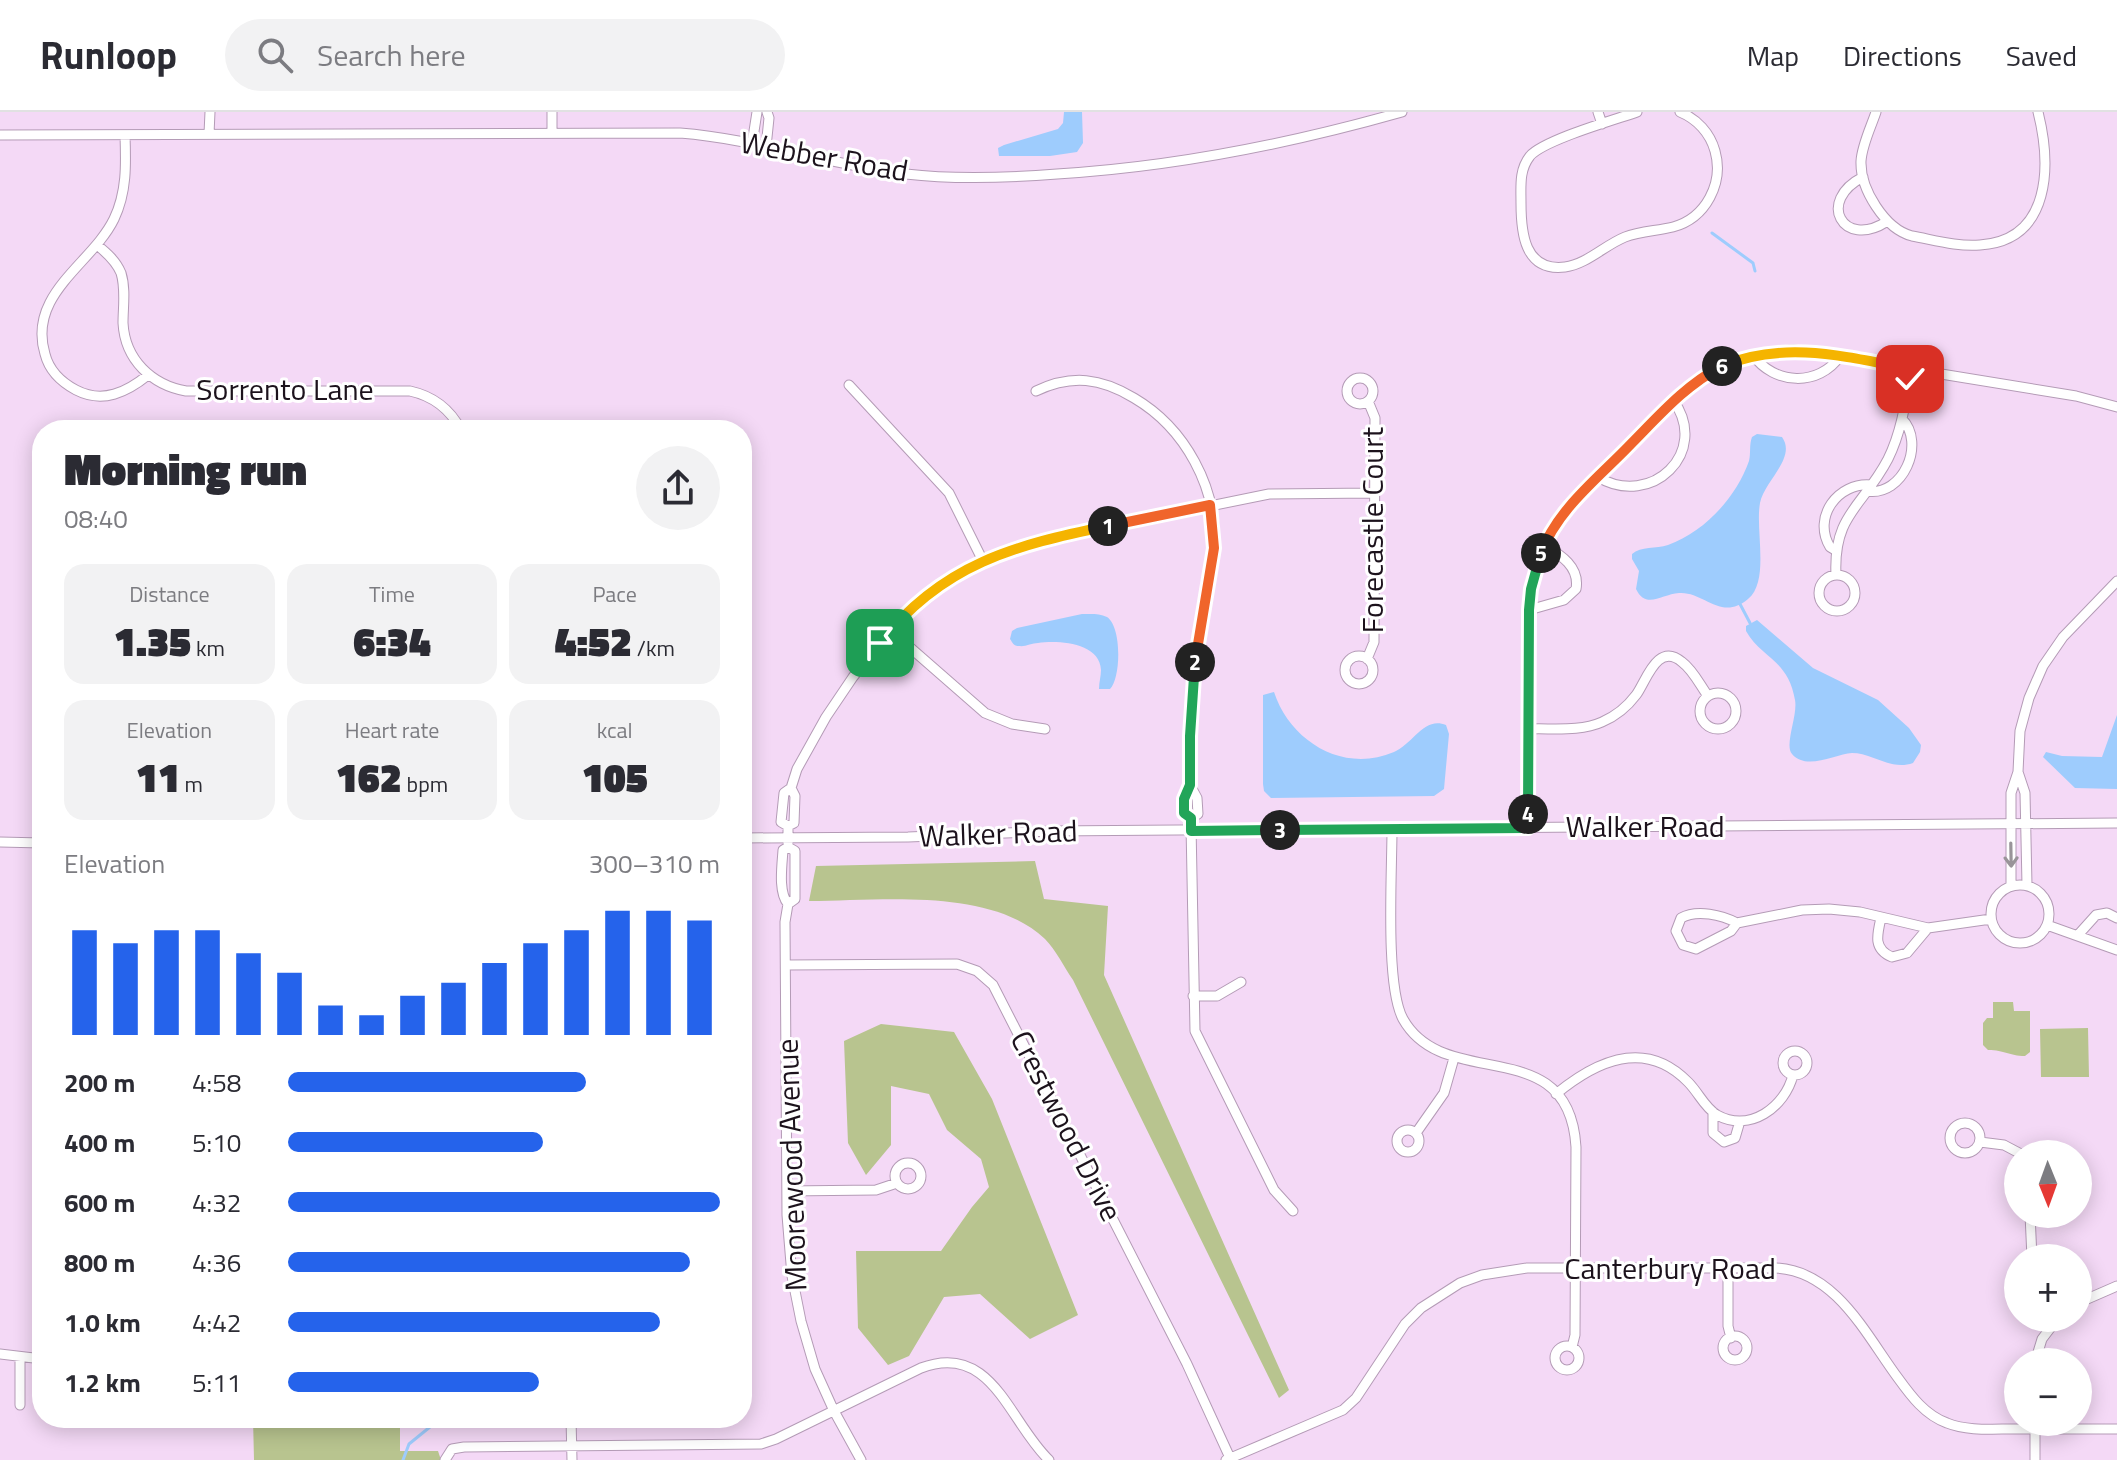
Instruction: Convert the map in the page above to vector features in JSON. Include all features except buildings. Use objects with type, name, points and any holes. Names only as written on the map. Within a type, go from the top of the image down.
[{"type":"street","points":[[209,134],[210,112]]},
{"type":"street","points":[[552,112],[552,133]]},
{"type":"street","points":[[752,144],[757,112]]},
{"type":"street","points":[[766,147],[767,112]]},
{"type":"street","name":"Webber Road","points":[[0,135],[680,133],[906,174],[971,178],[1127,169],[1226,154],[1402,112]]},
{"type":"street","points":[[1598,112],[1608,119]]},
{"type":"street","points":[[1637,112],[1608,119],[1537,150],[1524,165],[1521,183],[1522,236],[1533,255],[1548,265],[1572,265],[1624,237],[1674,227],[1696,215],[1709,201],[1718,174],[1716,152],[1702,126],[1680,112]]},
{"type":"street","points":[[1702,126],[1703,112]]},
{"type":"street","points":[[1876,112],[1861,163],[1863,177],[1886,222],[1903,234],[1961,245],[1989,244],[2015,233],[2031,218],[2038,206],[2045,182],[2045,149],[2038,112]]},
{"type":"street","points":[[97,245],[113,259],[120,272],[126,341],[132,356],[148,375],[119,393],[90,395],[65,383],[47,360],[42,332],[49,305],[71,270],[97,245],[113,221],[122,196],[125,135]]},
{"type":"street","points":[[1863,177],[1843,191],[1838,205],[1842,220],[1854,230],[1862,232],[1886,222]]},
{"type":"street","points":[[1528,828],[1529,610],[1536,567],[1544,545],[1563,514],[1673,400],[1703,376],[1753,355],[1794,350],[2076,396],[2117,407]]},
{"type":"street","points":[[1753,355],[1760,365],[1780,376],[1804,379],[1826,372],[1840,356]]},
{"type":"street","points":[[1836,575],[1835,550],[1840,529],[1889,456],[1902,419],[1911,369]]},
{"type":"street","name":"Sorrento Lane","points":[[148,375],[162,384],[186,391],[410,391],[427,396],[441,405],[453,420]]},
{"type":"street","points":[[1036,391],[1060,381],[1083,380],[1137,400],[1171,427],[1187,447],[1202,477],[1210,505],[1214,548],[1194,673],[1190,785],[1183,803],[1184,813],[1191,818],[1193,1021],[1200,1044],[1274,1190],[1293,1211]]},
{"type":"street","points":[[849,385],[949,493],[983,561]]},
{"type":"street","points":[[1598,477],[1608,483],[1634,487],[1655,481],[1673,466],[1686,435],[1680,409],[1673,400]]},
{"type":"street","name":"Forecastle Court","points":[[1367,659],[1374,642],[1375,418],[1368,401]]},
{"type":"street","points":[[1835,550],[1830,547],[1824,534],[1826,511],[1835,498],[1847,489],[1869,488],[1874,492],[1890,485],[1908,465],[1912,448],[1911,432],[1902,419]]},
{"type":"street","points":[[788,842],[788,826],[794,823],[795,796],[791,788],[805,754],[853,677],[890,630],[926,597],[983,561],[1029,543],[1279,493],[1374,493]]},
{"type":"street","points":[[1529,610],[1564,600],[1576,589],[1576,574],[1571,566],[1544,545]]},
{"type":"street","points":[[1836,575],[1849,579],[1855,592],[1850,605],[1837,611],[1824,606],[1819,592],[1824,580],[1836,575]]},
{"type":"street","points":[[2027,885],[2025,793],[2018,772],[2024,714],[2043,666],[2063,637],[2117,581]]},
{"type":"street","points":[[890,630],[979,709],[1012,724],[1045,729]]},
{"type":"street","points":[[1529,729],[1573,728],[1602,722],[1629,704],[1653,664],[1668,657],[1682,661],[1708,696]]},
{"type":"street","points":[[1722,694],[1731,699],[1736,712],[1729,725],[1715,729],[1703,721],[1700,707],[1708,696],[1722,694]]},
{"type":"street","points":[[2011,886],[2011,793],[2018,772]]},
{"type":"street","name":"Walker Road","points":[[752,839],[788,842],[1051,831],[2117,823]]},
{"type":"street","points":[[1392,830],[1393,981],[1404,1021],[1422,1042],[1454,1058],[1523,1071],[1542,1081],[1568,1112],[1575,1139],[1576,1268],[1572,1347]]},
{"type":"street","points":[[0,842],[32,843]]},
{"type":"street","name":"Moorewood Avenue","points":[[788,842],[795,851],[795,899],[788,904],[785,922],[789,1259],[798,1310],[815,1369],[861,1460]]},
{"type":"street","points":[[2027,885],[2039,891],[2050,912],[2047,925],[2033,940],[2017,943],[2003,937],[1991,919],[1995,899],[2011,886],[2027,885]]},
{"type":"street","points":[[1737,923],[1731,931],[1696,949],[1683,945],[1676,931],[1681,918],[1688,914],[1728,918],[1737,923],[1815,909],[1844,910],[1928,928],[1991,919]]},
{"type":"street","points":[[2078,935],[2096,915],[2107,913],[2117,918]]},
{"type":"street","points":[[1881,918],[1878,945],[1881,951],[1892,957],[1907,953],[1928,928]]},
{"type":"street","points":[[2047,925],[2117,950]]},
{"type":"street","name":"Crestwood Drive","points":[[786,965],[957,964],[977,971],[993,985],[1187,1364],[1229,1459]]},
{"type":"street","points":[[1193,996],[1217,996],[1241,982]]},
{"type":"street","points":[[1416,1133],[1444,1093],[1454,1058]]},
{"type":"street","points":[[1556,1094],[1593,1067],[1618,1059],[1644,1059],[1676,1072],[1713,1112],[1740,1121],[1760,1117],[1773,1108],[1790,1088],[1793,1075]]},
{"type":"street","points":[[1713,1112],[1713,1133],[1724,1142],[1735,1138],[1740,1121]]},
{"type":"street","points":[[1980,1142],[2004,1145]]},
{"type":"street","points":[[787,1191],[876,1190],[897,1183]]},
{"type":"street","points":[[1728,1268],[1728,1326],[1731,1338]]},
{"type":"street","name":"Canterbury Road","points":[[1229,1459],[1343,1410],[1362,1390],[1405,1324],[1439,1294],[1460,1283],[1504,1270],[1728,1268],[1784,1269],[1807,1274],[1825,1285],[1858,1324],[1908,1393],[1935,1417],[1963,1427],[2004,1426]]},
{"type":"street","points":[[2092,1297],[2117,1286]]},
{"type":"street","points":[[0,1354],[32,1358]]},
{"type":"street","points":[[20,1357],[20,1405]]},
{"type":"street","points":[[447,1456],[464,1447],[755,1445],[776,1439],[921,1368],[943,1362],[974,1369],[989,1380],[1029,1438],[1049,1460]]},
{"type":"street","points":[[571,1428],[572,1460]]},
{"type":"street","name":"Canterbury Road","points":[[2092,1428],[2117,1429]]},
{"type":"street","points":[[2035,1436],[2035,1460]]},
{"type":"green space","points":[[1035,861],[1044,899],[1108,906],[1104,975],[1289,1390],[1279,1398],[1073,980],[1045,939],[1022,922],[965,904],[901,899],[809,901],[816,866]]},
{"type":"green space","points":[[1993,1002],[2013,1002],[2014,1011],[2030,1011],[2030,1052],[2025,1056],[1988,1050],[1983,1045],[1983,1023],[1987,1018],[1993,1018]]},
{"type":"green space","points":[[881,1024],[954,1032],[992,1099],[1078,1315],[1030,1339],[980,1294],[944,1297],[909,1356],[888,1365],[858,1328],[856,1251],[941,1251],[989,1187],[981,1159],[947,1130],[929,1094],[891,1086],[891,1145],[866,1175],[848,1143],[844,1041]]},
{"type":"green space","points":[[2088,1028],[2089,1077],[2041,1077],[2040,1029]]},
{"type":"green space","points":[[253,1428],[400,1428],[400,1451],[438,1451],[441,1460],[254,1460]]},
{"type":"water","points":[[1064,112],[1082,112],[1083,143],[1077,152],[1050,156],[999,156],[998,148],[1004,145],[1058,129],[1063,123]]},
{"type":"water","points":[[1757,434],[1782,437],[1786,445],[1783,461],[1760,503],[1760,568],[1755,591],[1748,599],[1729,607],[1679,593],[1645,599],[1636,589],[1639,571],[1632,554],[1681,539],[1717,512],[1743,475],[1749,461],[1752,437]]},
{"type":"water","points":[[1082,614],[1107,617],[1115,631],[1118,664],[1110,689],[1099,689],[1099,661],[1086,648],[1056,642],[1017,646],[1010,639],[1012,631],[1017,628]]},
{"type":"water","points":[[1757,620],[1813,668],[1878,700],[1909,728],[1921,745],[1913,763],[1897,765],[1852,753],[1805,761],[1792,754],[1790,744],[1795,700],[1792,686],[1781,668],[1746,631],[1746,626]]},
{"type":"water","points":[[1274,692],[1292,725],[1321,749],[1338,756],[1375,758],[1401,748],[1431,724],[1446,725],[1449,734],[1444,789],[1434,796],[1271,798],[1264,791],[1263,784],[1263,695]]},
{"type":"water","points":[[2117,715],[2117,789],[2075,788],[2043,757],[2046,752],[2062,756],[2102,757]]},
{"type":"waterway","points":[[1712,233],[1753,263],[1755,271]]},
{"type":"waterway","points":[[1740,604],[1750,623]]},
{"type":"waterway","points":[[403,1460],[409,1444],[429,1428]]},
{"type":"route","points":[[880,643],[926,597],[953,578],[998,554],[1029,543],[1210,505],[1214,548],[1194,673],[1190,785],[1183,803],[1184,813],[1191,818],[1191,831],[1528,828],[1531,589],[1544,545],[1563,514],[1673,400],[1703,376],[1736,360],[1773,351],[1794,350],[1911,369],[1910,379]]}]
